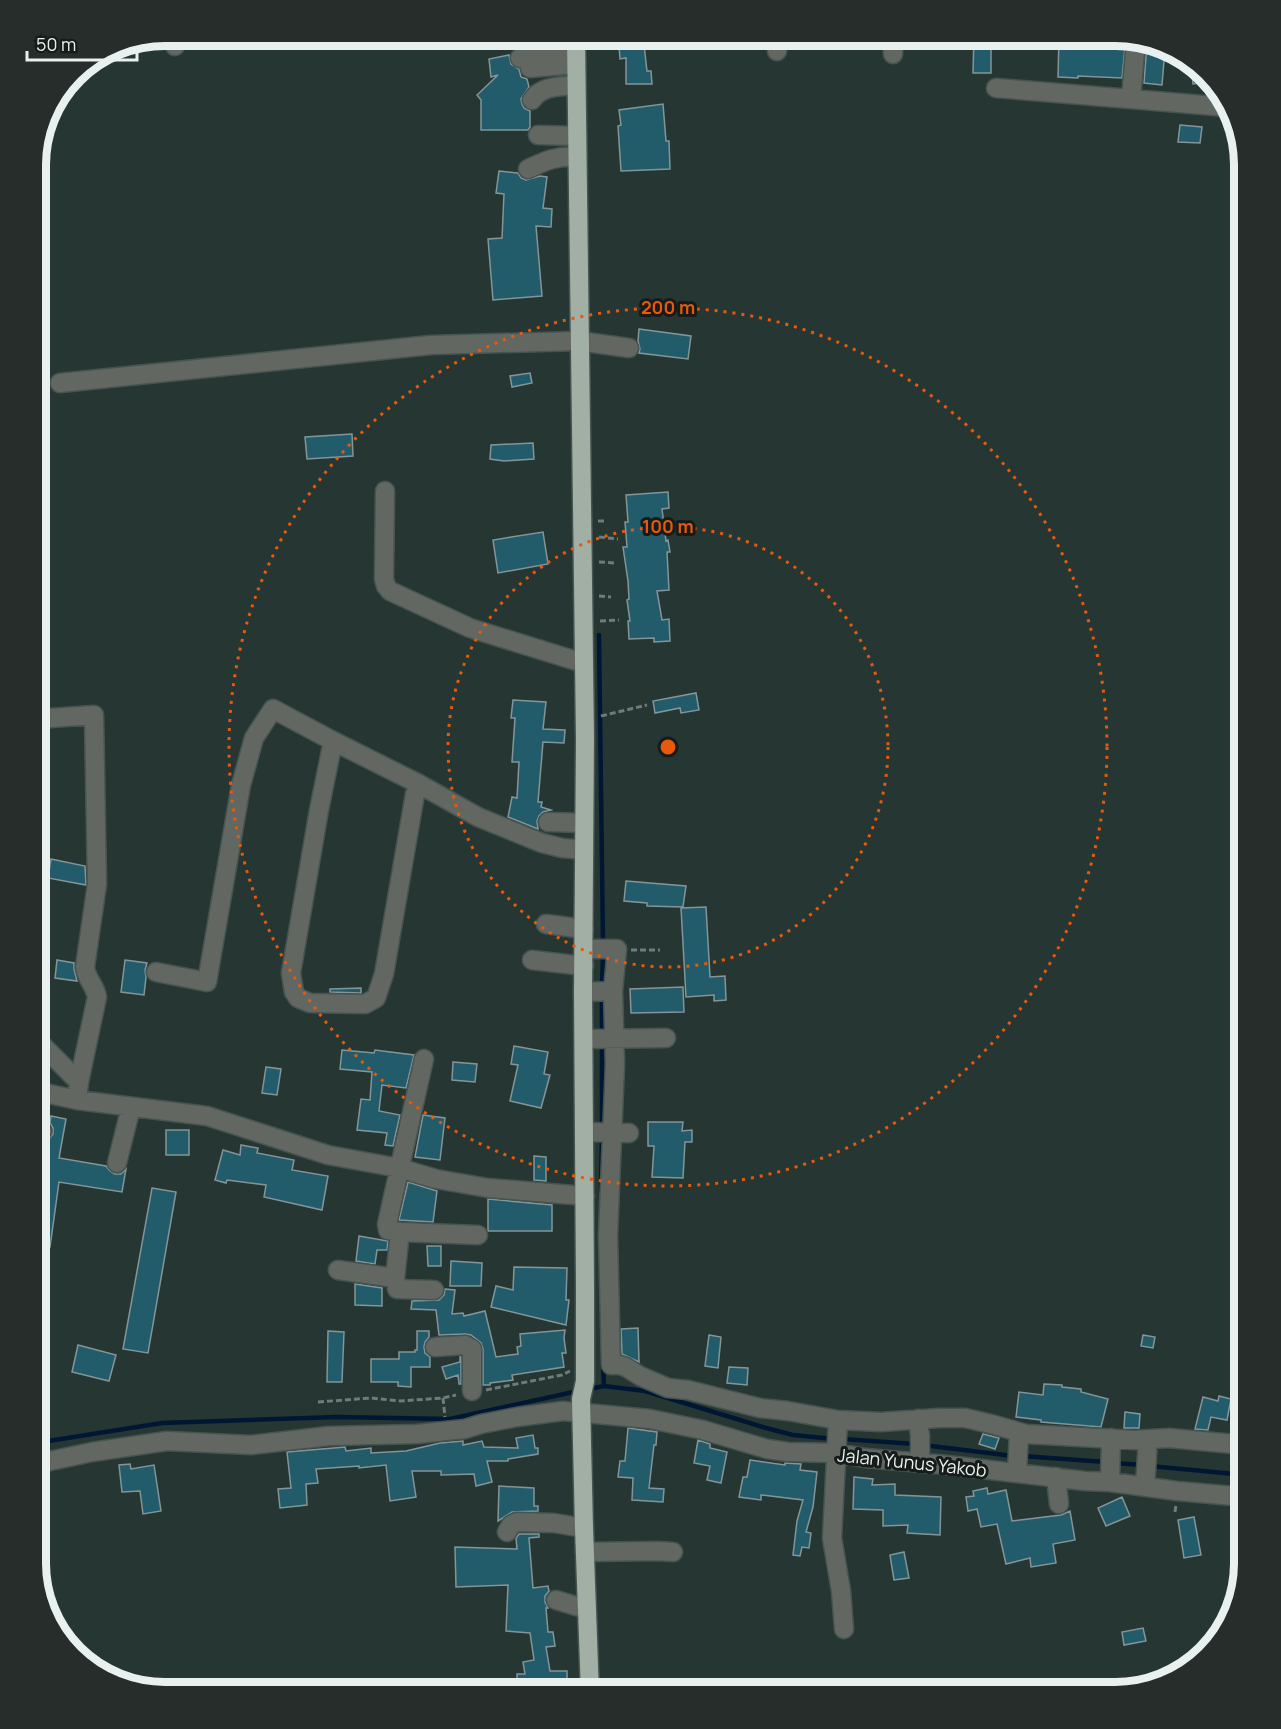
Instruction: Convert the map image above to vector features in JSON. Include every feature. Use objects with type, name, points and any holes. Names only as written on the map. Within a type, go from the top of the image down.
[{"type":"highway","points":[[576,50],[584,720],[584,929],[599,952],[600,1039],[606,1132],[585,1196],[599,1233],[584,1528],[589,1682]]},
{"type":"street","points":[[1131,99],[1135,49]]},
{"type":"street","points":[[524,63],[576,50]]},
{"type":"street","points":[[532,100],[536,93],[542,90],[576,85]]},
{"type":"street","points":[[996,88],[1218,106]]},
{"type":"street","points":[[538,135],[577,136]]},
{"type":"street","points":[[528,169],[552,158],[577,157]]},
{"type":"street","points":[[60,383],[430,345],[579,341],[629,348]]},
{"type":"street","points":[[385,491],[384,579],[390,591],[471,628],[583,663]]},
{"type":"street","points":[[156,972],[207,982],[241,785],[254,738],[273,709],[419,784],[477,817],[542,843],[584,850]]},
{"type":"street","points":[[47,718],[94,714],[97,884],[85,975],[95,988],[97,997],[78,1091]]},
{"type":"street","points":[[333,741],[291,973],[294,992],[298,998],[310,1003],[365,1005],[376,998],[384,974],[415,794],[419,784]]},
{"type":"street","points":[[548,822],[584,824]]},
{"type":"street","points":[[546,924],[584,929]]},
{"type":"street","points":[[532,960],[599,952],[600,1039],[606,1132],[592,1378]]},
{"type":"street","points":[[600,1039],[666,1038]]},
{"type":"street","points":[[46,1052],[78,1091]]},
{"type":"street","points":[[424,1059],[387,1224],[388,1230],[478,1235]]},
{"type":"street","points":[[46,1091],[78,1091],[131,1107],[207,1116],[327,1155],[399,1168],[436,1179],[488,1188],[585,1196]]},
{"type":"street","points":[[117,1162],[131,1107]]},
{"type":"street","points":[[400,1232],[395,1278],[398,1289],[434,1290]]},
{"type":"street","points":[[338,1270],[395,1278]]},
{"type":"street","points":[[435,1347],[465,1345],[472,1349],[472,1391]]},
{"type":"street","points":[[46,1462],[92,1452],[167,1441],[251,1445],[329,1436],[417,1434],[465,1429],[481,1424],[563,1411],[592,1378],[620,1365],[663,1386],[676,1406],[688,1390],[760,1408],[788,1411],[837,1438],[881,1422],[919,1443],[939,1418],[965,1418],[991,1424],[1019,1436],[1033,1435],[1110,1462],[1155,1439],[1234,1444]]},
{"type":"street","name":"Jalan Yunus Yakob","points":[[592,1378],[650,1419],[676,1406],[767,1449],[788,1452],[837,1438],[865,1458],[919,1443],[1056,1477],[1085,1481],[1110,1462],[1146,1480],[1234,1495]]},
{"type":"street","points":[[1017,1467],[1019,1436]]},
{"type":"street","points":[[837,1438],[832,1538],[841,1591],[844,1629]]},
{"type":"street","points":[[1146,1480],[1155,1439]]},
{"type":"street","points":[[1056,1477],[1059,1504]]},
{"type":"street","points":[[507,1532],[511,1525],[517,1522],[554,1523],[584,1528]]},
{"type":"street","points":[[585,1552],[673,1552]]},
{"type":"street","points":[[556,1600],[586,1609]]},
{"type":"path","points":[[584,720],[647,705]]},
{"type":"path","points":[[599,952],[660,950]]},
{"type":"path","points":[[318,1402],[371,1398],[400,1401],[443,1398],[562,1376],[592,1378]]},
{"type":"building","points":[[619,46],[644,47],[647,71],[651,71],[652,84],[626,84],[626,58],[620,59]]},
{"type":"building","points":[[795,47],[822,47],[822,48]]},
{"type":"building","points":[[846,47],[875,47],[875,49]]},
{"type":"building","points":[[974,47],[991,47],[991,73],[973,73]]},
{"type":"building","points":[[1059,47],[1125,47],[1122,78],[1058,77]]},
{"type":"building","points":[[1146,51],[1164,57],[1162,85],[1144,83]]},
{"type":"building","points":[[509,55],[511,64],[519,69],[521,77],[527,79],[529,87],[521,99],[524,108],[530,111],[530,127],[528,130],[481,130],[481,100],[477,95],[498,75],[491,77],[489,59]]},
{"type":"building","points":[[1192,75],[1201,83],[1193,84]]},
{"type":"building","points":[[663,104],[666,141],[669,141],[670,169],[621,171],[619,110]]},
{"type":"building","points":[[1180,125],[1202,127],[1200,143],[1178,142]]},
{"type":"building","points":[[499,171],[518,173],[526,180],[540,176],[547,177],[543,208],[552,209],[551,227],[536,226],[542,296],[493,300],[488,239],[502,238],[504,194],[496,193]]},
{"type":"building","points":[[639,329],[691,336],[688,359],[639,353]]},
{"type":"building","points":[[530,373],[532,383],[512,387],[510,376]]},
{"type":"building","points":[[352,434],[353,456],[307,459],[305,437]]},
{"type":"building","points":[[533,443],[534,459],[504,461],[490,459],[491,445]]},
{"type":"building","points":[[668,492],[669,508],[662,509],[666,541],[668,540],[670,552],[667,552],[669,590],[657,591],[662,620],[669,619],[670,641],[654,642],[654,638],[629,639],[628,581],[623,547],[627,547],[626,495]]},
{"type":"building","points":[[543,532],[548,564],[498,573],[493,540]]},
{"type":"building","points":[[696,693],[699,710],[681,713],[680,708],[655,713],[653,701]]},
{"type":"building","points":[[513,700],[546,702],[543,729],[565,730],[564,743],[543,742],[538,802],[542,802],[541,807],[551,810],[539,816],[538,829],[508,817],[512,797],[517,798],[519,762],[512,762],[515,718],[511,718]]},
{"type":"building","points":[[51,859],[85,866],[86,885],[48,878]]},
{"type":"building","points":[[626,881],[686,886],[683,907],[647,906],[647,903],[624,901]]},
{"type":"building","points":[[706,907],[710,977],[725,976],[726,1000],[714,1001],[714,995],[686,997],[681,908]]},
{"type":"building","points":[[57,960],[74,963],[77,981],[55,978]]},
{"type":"building","points":[[125,960],[147,963],[144,995],[121,992]]},
{"type":"building","points":[[683,987],[684,1012],[631,1013],[630,989]]},
{"type":"building","points":[[361,988],[361,993],[330,992],[330,989]]},
{"type":"building","points":[[514,1046],[548,1052],[544,1074],[550,1075],[541,1108],[510,1101],[518,1065],[511,1064]]},
{"type":"building","points":[[342,1050],[374,1053],[375,1050],[414,1055],[406,1088],[382,1085],[379,1111],[400,1115],[393,1146],[385,1145],[387,1133],[357,1130],[361,1099],[370,1100],[372,1072],[340,1069]]},
{"type":"building","points":[[453,1062],[477,1064],[475,1082],[452,1080]]},
{"type":"building","points":[[266,1067],[281,1069],[277,1095],[262,1093]]},
{"type":"building","points":[[423,1115],[445,1118],[440,1160],[415,1157]]},
{"type":"building","points":[[51,1116],[66,1119],[59,1158],[106,1166],[115,1174],[121,1174],[126,1169],[122,1192],[59,1182],[46,1262],[46,1145],[53,1134]]},
{"type":"building","points":[[648,1122],[683,1122],[682,1131],[692,1130],[692,1142],[685,1142],[683,1178],[652,1177],[654,1146],[648,1146]]},
{"type":"building","points":[[166,1130],[189,1130],[189,1155],[166,1155]]},
{"type":"building","points":[[241,1145],[258,1148],[257,1153],[294,1160],[292,1170],[328,1176],[322,1210],[264,1197],[266,1185],[227,1180],[226,1183],[215,1180],[223,1150],[240,1155]]},
{"type":"building","points":[[534,1156],[546,1157],[546,1181],[534,1180]]},
{"type":"building","points":[[408,1182],[437,1191],[433,1222],[399,1220]]},
{"type":"building","points":[[152,1188],[176,1192],[148,1353],[123,1349]]},
{"type":"building","points":[[488,1199],[552,1205],[552,1231],[488,1231]]},
{"type":"building","points":[[359,1236],[388,1241],[387,1250],[377,1250],[375,1264],[356,1261]]},
{"type":"building","points":[[427,1246],[441,1246],[441,1266],[428,1266]]},
{"type":"building","points":[[451,1261],[482,1263],[481,1286],[450,1286]]},
{"type":"building","points":[[514,1267],[567,1268],[566,1300],[569,1300],[566,1325],[491,1307],[496,1286],[513,1290]]},
{"type":"building","points":[[355,1284],[382,1288],[382,1306],[355,1305]]},
{"type":"building","points":[[445,1289],[455,1290],[452,1314],[463,1313],[464,1316],[485,1311],[496,1357],[518,1354],[517,1347],[521,1346],[520,1334],[565,1330],[566,1353],[562,1353],[564,1367],[512,1375],[513,1380],[483,1385],[481,1343],[471,1335],[439,1335],[436,1310],[411,1309],[412,1301],[439,1300],[444,1295]]},
{"type":"building","points":[[638,1328],[639,1362],[622,1354],[621,1329]]},
{"type":"building","points":[[328,1331],[344,1332],[342,1382],[327,1382]]},
{"type":"building","points":[[417,1331],[429,1331],[424,1347],[425,1353],[430,1357],[430,1367],[411,1367],[411,1387],[398,1386],[398,1382],[371,1382],[371,1359],[399,1359],[399,1352],[415,1352],[417,1350]]},
{"type":"building","points":[[709,1335],[721,1337],[718,1368],[705,1366]]},
{"type":"building","points":[[1143,1335],[1155,1337],[1153,1348],[1141,1346]]},
{"type":"building","points":[[78,1345],[116,1355],[109,1381],[72,1372]]},
{"type":"building","points":[[460,1357],[461,1384],[459,1384],[458,1375],[446,1379],[442,1367],[460,1362]]},
{"type":"building","points":[[729,1367],[748,1368],[747,1385],[727,1383]]},
{"type":"building","points":[[1044,1384],[1081,1389],[1081,1392],[1108,1399],[1101,1427],[1041,1422],[1041,1420],[1016,1417],[1019,1392],[1043,1395]]},
{"type":"building","points":[[1219,1396],[1231,1399],[1227,1420],[1211,1417],[1208,1430],[1195,1429],[1203,1397],[1218,1401]]},
{"type":"building","points":[[1125,1412],[1140,1414],[1139,1428],[1124,1428]]},
{"type":"building","points":[[628,1428],[657,1432],[649,1488],[664,1489],[663,1502],[632,1500],[633,1478],[618,1477],[620,1461],[625,1461]]},
{"type":"building","points":[[983,1434],[999,1438],[995,1449],[979,1444]]},
{"type":"building","points":[[533,1435],[538,1454],[508,1459],[508,1461],[487,1461],[492,1482],[476,1486],[474,1474],[441,1475],[441,1471],[412,1471],[416,1497],[390,1501],[386,1465],[316,1469],[318,1483],[306,1484],[307,1505],[280,1508],[278,1489],[291,1488],[287,1452],[345,1447],[346,1451],[371,1448],[371,1453],[406,1451],[440,1443],[463,1441],[463,1445],[482,1441],[484,1447],[518,1448],[516,1438]]},
{"type":"building","points":[[698,1440],[710,1444],[710,1448],[727,1452],[721,1483],[707,1480],[710,1466],[694,1463]]},
{"type":"building","points":[[750,1460],[785,1465],[785,1463],[801,1464],[800,1470],[817,1472],[813,1507],[806,1532],[811,1533],[809,1548],[802,1547],[800,1556],[793,1555],[797,1521],[803,1500],[761,1495],[761,1500],[739,1497],[743,1477],[747,1477]]},
{"type":"building","points":[[130,1464],[131,1469],[154,1465],[161,1511],[143,1514],[140,1491],[122,1492],[119,1465]]},
{"type":"building","points":[[854,1477],[873,1479],[872,1485],[895,1484],[895,1495],[941,1497],[940,1535],[907,1533],[908,1525],[883,1526],[883,1510],[853,1509]]},
{"type":"building","points":[[499,1486],[534,1488],[534,1506],[538,1506],[538,1511],[512,1512],[498,1521]]},
{"type":"building","points":[[987,1488],[988,1494],[1006,1490],[1012,1521],[1061,1515],[1070,1511],[1075,1540],[1053,1544],[1056,1563],[1031,1567],[1030,1558],[1006,1564],[997,1524],[981,1527],[977,1509],[968,1511],[966,1497],[974,1496],[973,1491]]},
{"type":"building","points":[[1122,1497],[1130,1516],[1106,1526],[1098,1508]]},
{"type":"building","points":[[1194,1517],[1201,1555],[1184,1558],[1178,1520]]},
{"type":"building","points":[[519,1534],[539,1534],[539,1537],[529,1538],[533,1588],[548,1586],[549,1591],[545,1596],[545,1602],[548,1608],[546,1608],[548,1632],[553,1632],[555,1646],[546,1647],[550,1671],[567,1671],[567,1682],[517,1682],[517,1674],[525,1674],[523,1662],[534,1660],[530,1633],[506,1631],[508,1585],[456,1587],[455,1547],[517,1549],[516,1538]]},
{"type":"building","points":[[904,1552],[909,1578],[894,1580],[890,1555]]},
{"type":"building","points":[[1143,1628],[1146,1641],[1124,1645],[1122,1632]]},
{"type":"waterway","points":[[599,635],[603,944]]},
{"type":"waterway","points":[[602,986],[603,953]]},
{"type":"waterway","points":[[602,995],[602,1034]]},
{"type":"waterway","points":[[602,1043],[602,1127]]},
{"type":"waterway","points":[[601,1190],[602,1136]]},
{"type":"waterway","points":[[603,1364],[604,1386]]},
{"type":"waterway","points":[[589,1389],[604,1386],[645,1391],[793,1435],[834,1439]]},
{"type":"waterway","points":[[46,1441],[162,1423],[337,1417],[450,1419],[578,1391]]},
{"type":"waterway","points":[[843,1439],[915,1444]]},
{"type":"waterway","points":[[923,1445],[1013,1456]]},
{"type":"waterway","points":[[1022,1456],[1106,1462]]},
{"type":"waterway","points":[[1114,1463],[1142,1465]]},
{"type":"waterway","points":[[1150,1466],[1234,1474]]}]
